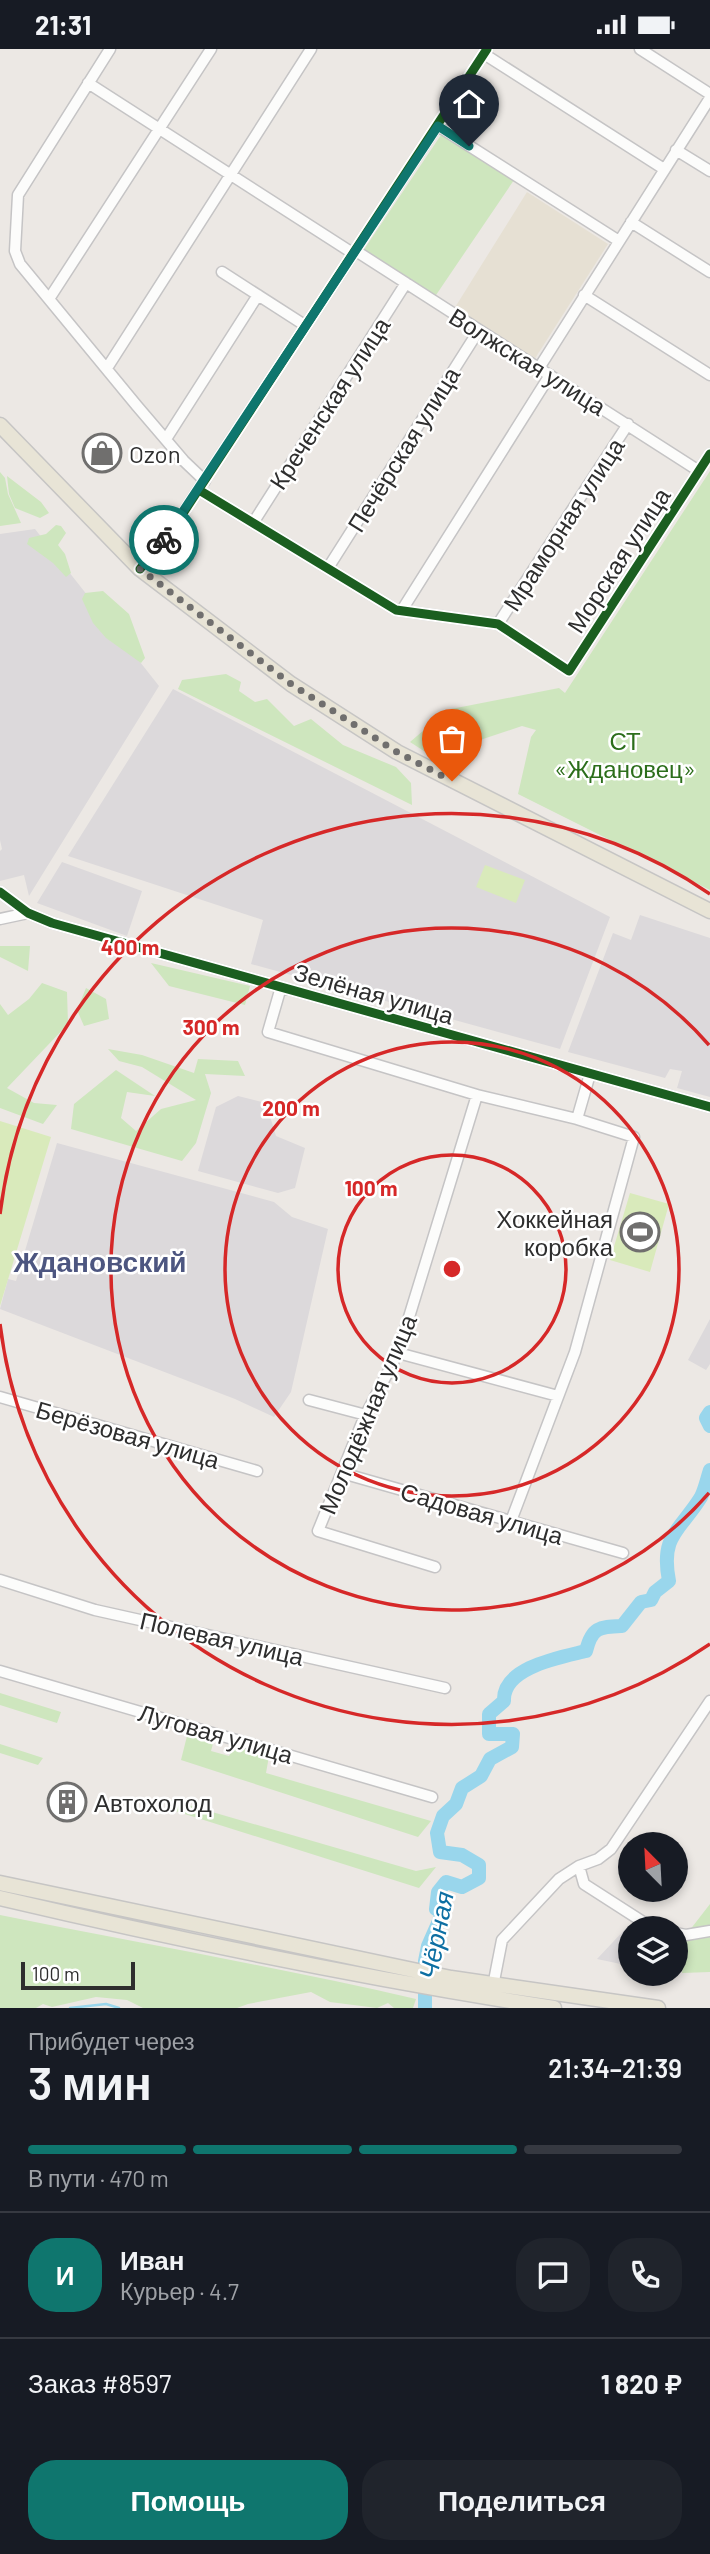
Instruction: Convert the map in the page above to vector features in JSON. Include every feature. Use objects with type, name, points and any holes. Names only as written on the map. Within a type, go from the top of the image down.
[{"type":"main road","points":[[0,425],[140,569],[291,684],[397,752],[710,911]]},
{"type":"main road","points":[[0,1883],[405,1976]]},
{"type":"main road","points":[[2,1899],[91,1919],[405,1976],[554,2008]]},
{"type":"main road","points":[[449,1985],[493,1986],[658,2008]]},
{"type":"street","points":[[110,49],[18,195],[17,257],[202,485],[253,523],[396,610],[498,624]]},
{"type":"street","points":[[49,299],[211,49]]},
{"type":"street","points":[[107,368],[312,49]]},
{"type":"street","points":[[539,368],[710,96],[640,49]]},
{"type":"street","points":[[140,569],[172,530],[202,485],[485,51],[664,169]]},
{"type":"street","name":"Волжская улица","points":[[88,83],[699,471]]},
{"type":"street","points":[[438,126],[619,241]]},
{"type":"street","points":[[676,150],[710,171]]},
{"type":"street","points":[[631,222],[710,272]]},
{"type":"street","points":[[222,272],[306,327]]},
{"type":"street","name":"Креченская улица","points":[[253,523],[406,283]]},
{"type":"street","points":[[166,439],[258,295]]},
{"type":"street","points":[[584,295],[710,375]]},
{"type":"street","name":"Печёрская улица","points":[[328,568],[479,330]]},
{"type":"street","points":[[402,610],[550,375]]},
{"type":"street","name":"Мраморная улица","points":[[498,624],[628,424]]},
{"type":"street","name":"Морская улица","points":[[498,624],[569,671],[710,454]]},
{"type":"street","name":"Зелёная улица","points":[[0,892],[28,913],[52,923],[710,1107]]},
{"type":"street","points":[[0,919],[28,913]]},
{"type":"street","points":[[281,987],[268,1032],[477,1095],[577,1119],[634,1137],[575,1352],[512,1521]]},
{"type":"street","points":[[577,1119],[590,1075]]},
{"type":"street","name":"Молодёжная улица","points":[[435,1567],[318,1531],[366,1415],[398,1353],[477,1095]]},
{"type":"street","points":[[398,1353],[558,1396]]},
{"type":"street","name":"Берёзовая улица","points":[[0,1397],[257,1471]]},
{"type":"street","points":[[309,1400],[366,1415]]},
{"type":"street","name":"Садовая улица","points":[[342,1473],[623,1553]]},
{"type":"street","name":"Полевая улица","points":[[0,1580],[95,1610],[445,1688]]},
{"type":"street","name":"Луговая улица","points":[[0,1671],[432,1797]]},
{"type":"street","points":[[493,1986],[502,1940],[559,1879],[579,1866],[598,1859],[611,1849],[710,1701]]},
{"type":"street","points":[[579,1866],[584,1884],[634,1916]]},
{"type":"street","points":[[688,1935],[710,1931]]},
{"type":"shaded area","points":[[527,192],[608,244],[534,360],[454,309]]},
{"type":"shaded area","points":[[35,529],[159,686],[29,896],[24,875],[0,881],[0,534]]},
{"type":"shaded area","points":[[173,689],[610,917],[560,1049],[251,964],[263,920],[68,856]]},
{"type":"shaded area","points":[[62,862],[142,891],[127,936],[37,903]]},
{"type":"shaded area","points":[[640,915],[710,938],[710,1097],[677,1088],[682,1071],[670,1069],[665,1078],[568,1052],[613,933],[631,940]]},
{"type":"shaded area","points":[[238,1096],[266,1103],[276,1136],[305,1148],[295,1188],[278,1193],[198,1171],[216,1107]]},
{"type":"shaded area","points":[[57,1143],[274,1202],[292,1217],[328,1229],[291,1392],[274,1417],[235,1399],[0,1309],[8,1279],[16,1281]]},
{"type":"shaded area","points":[[710,1319],[710,1364],[706,1370],[688,1360]]},
{"type":"shaded area","points":[[618,1937],[618,1963],[597,1959]]},
{"type":"green space","points":[[443,132],[514,180],[434,298],[363,251]]},
{"type":"green space","name":"СТ «Ждановец»","points":[[710,471],[710,890],[518,794],[531,737],[536,730],[522,726],[474,742],[467,759],[447,766],[410,742],[431,724],[448,725],[451,709],[559,688],[565,693]]},
{"type":"green space","points":[[0,472],[5,478],[8,494],[21,523],[0,526]]},
{"type":"green space","points":[[7,476],[41,502],[49,513],[40,518],[15,508],[9,494]]},
{"type":"green space","points":[[56,525],[61,526],[66,533],[58,545],[65,554],[71,573],[66,577],[53,563],[27,544],[29,538],[46,534]]},
{"type":"green space","points":[[103,591],[129,614],[145,658],[141,663],[106,638],[93,623],[82,599],[85,593]]},
{"type":"green space","points":[[226,674],[241,682],[239,691],[255,702],[267,699],[294,726],[311,719],[343,745],[396,767],[411,783],[412,805],[178,689],[182,680]]},
{"type":"green space","points":[[485,865],[525,880],[516,903],[476,887]]},
{"type":"green space","points":[[0,946],[30,946],[28,971],[0,957]]},
{"type":"green space","points":[[151,963],[250,986],[245,1005],[169,986]]},
{"type":"green space","points":[[42,983],[67,992],[68,1024],[7,1088],[34,1103],[57,1105],[43,1124],[0,1108],[0,1004],[8,1015],[29,999]]},
{"type":"green space","points":[[86,988],[106,999],[109,1019],[84,1026],[77,1010]]},
{"type":"green space","points":[[108,1049],[142,1055],[194,1073],[198,1059],[238,1061],[245,1076],[205,1074],[211,1093],[196,1143],[182,1161],[71,1129],[74,1104],[116,1070],[155,1096],[127,1092],[121,1118],[136,1131],[161,1109],[196,1100],[142,1067],[119,1061]]},
{"type":"green space","points":[[0,1121],[51,1137],[0,1306]]},
{"type":"green space","name":"Хоккейная коробка","points":[[630,1193],[669,1204],[650,1272],[610,1260]]},
{"type":"green space","points":[[0,1693],[61,1712],[57,1723],[0,1705]]},
{"type":"green space","points":[[189,1728],[214,1740],[211,1751],[229,1756],[241,1736],[271,1745],[266,1773],[431,1821],[418,1837],[181,1760]]},
{"type":"green space","points":[[0,1744],[43,1758],[38,1765],[0,1753]]},
{"type":"green space","points":[[171,1800],[416,1871],[436,1867],[419,1888],[169,1809]]},
{"type":"green space","points":[[710,1904],[710,1972],[688,1973],[688,1932]]},
{"type":"green space","points":[[0,1915],[416,1999],[413,2008],[394,2008],[388,2003],[377,2008],[330,2002],[311,1992],[237,2008],[143,2008],[127,2000],[96,1997],[52,2007],[43,2004],[36,2008],[0,2008]]},
{"type":"waterway","name":"Чёрная","points":[[710,1412],[706,1418],[710,1426]]},
{"type":"waterway","name":"Чёрная","points":[[425,2008],[425,1961],[428,1946],[443,1912],[436,1909],[438,1892],[446,1882],[462,1887],[479,1878],[479,1865],[462,1855],[440,1852],[437,1833],[443,1816],[456,1804],[462,1788],[481,1776],[490,1759],[512,1747],[513,1734],[489,1734],[489,1714],[504,1701],[506,1689],[523,1672],[549,1660],[586,1651],[594,1633],[602,1628],[622,1626],[641,1602],[651,1600],[655,1592],[669,1581],[667,1553],[670,1543],[701,1497],[710,1470]]},
{"type":"waterway","points":[[70,2008],[106,2004],[119,2008]]},
{"type":"cycle path","points":[[140,569],[172,530],[487,49]]},
{"type":"cycle path","points":[[199,490],[396,610],[498,624],[569,671],[710,454]]},
{"type":"cycle path","points":[[0,892],[28,913],[52,923],[710,1107]]},
{"type":"way so far","points":[[164,540],[140,569],[291,684],[397,752],[452,781]]},
{"type":"place","name":"Ozon","points":[[102,453]]},
{"type":"place","name":"Хоккейная коробка","points":[[640,1232]]},
{"type":"place","name":"Автохолод","points":[[67,1802]]},
{"type":"district","name":"Ждановский","points":[[100,1261]]},
{"type":"route","points":[[164,540],[438,126],[469,146]]}]
